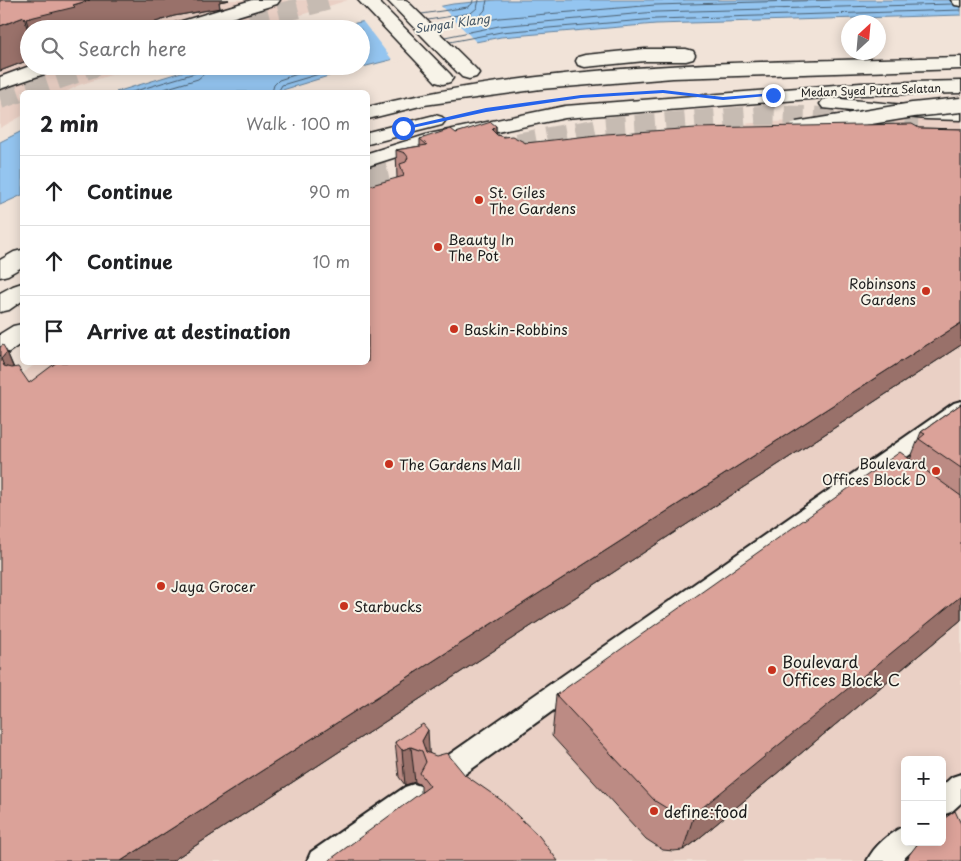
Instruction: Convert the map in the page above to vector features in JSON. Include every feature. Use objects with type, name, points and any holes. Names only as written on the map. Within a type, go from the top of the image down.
[{"type":"main road","points":[[205,20],[271,0]]},
{"type":"main road","points":[[367,0],[446,80],[440,88],[424,98]]},
{"type":"main road","points":[[396,0],[483,71],[521,71],[594,60],[655,55],[797,56],[864,67]]},
{"type":"main road","points":[[418,0],[483,71]]},
{"type":"main road","name":"Medan Syed Putra Selatan","points":[[370,112],[424,98],[541,83],[673,72],[961,63]]},
{"type":"main road","points":[[483,71],[480,78],[541,83]]},
{"type":"main road","points":[[0,83],[23,75]]},
{"type":"main road","name":"Medan Syed Putra Selatan","points":[[370,159],[429,140],[565,112],[723,98],[861,89],[961,87]]},
{"type":"main road","points":[[370,137],[403,128],[486,110],[581,96],[663,92],[723,98]]},
{"type":"main road","points":[[773,95],[852,107],[961,114]]},
{"type":"main road","points":[[918,124],[961,128]]},
{"type":"main road","points":[[0,270],[20,258]]},
{"type":"main road","points":[[0,304],[20,292]]},
{"type":"main road","points":[[0,346],[20,333]]},
{"type":"lane","points":[[779,130],[961,105]]},
{"type":"lane","points":[[797,129],[865,133]]},
{"type":"lane","points":[[439,777],[877,479],[961,408]]},
{"type":"lane","points":[[944,801],[961,786]]},
{"type":"lane","points":[[321,861],[414,796]]},
{"type":"lane","points":[[881,861],[901,843]]},
{"type":"shaded area","points":[[0,0],[348,0],[285,20],[20,20],[20,75],[111,75],[70,90],[20,90],[20,117],[0,128]]},
{"type":"shaded area","name":"The Gardens Mall","points":[[961,118],[961,861],[0,861],[0,389],[34,365],[370,365],[370,360],[642,133],[765,122]]},
{"type":"water","name":"Sungai Klang","points":[[496,0],[961,0],[961,15],[886,17],[886,15],[841,15],[841,19],[656,24],[501,37],[410,55],[370,65],[370,20],[453,4]]},
{"type":"water","points":[[172,75],[332,75],[283,90],[123,90]]},
{"type":"water","points":[[20,132],[20,196],[0,205],[0,142]]},
{"type":"pier","points":[[439,4],[478,44],[394,62],[370,31],[370,20],[362,20],[360,18]]},
{"type":"building","points":[[0,0],[90,0],[73,5],[75,7],[26,19],[24,17],[0,26]]},
{"type":"building","name":"The Gardens Mall","points":[[491,122],[496,126],[492,130],[497,135],[503,137],[512,136],[526,143],[606,134],[696,128],[912,124],[919,128],[961,129],[961,323],[121,861],[0,861],[0,347],[3,345],[7,352],[1,359],[4,366],[18,367],[29,383],[53,365],[370,365],[370,185],[404,176],[400,164],[406,162],[408,157],[405,153],[396,150],[427,145],[420,139],[451,129],[456,133]]},
{"type":"building","points":[[961,404],[961,468],[919,439],[925,434],[921,432]]},
{"type":"building","name":"Boulevard Offices Block C","points":[[900,452],[961,496],[961,596],[703,807],[695,812],[684,814],[673,812],[655,801],[556,695]]},
{"type":"building","points":[[423,724],[428,730],[422,741],[426,752],[436,756],[447,753],[465,775],[501,800],[539,836],[558,861],[328,861],[430,786],[420,773],[426,762],[422,751],[411,747],[402,750],[395,742]]},
{"type":"building","points":[[955,811],[961,824],[961,861],[907,861],[916,846],[946,846],[946,817]]},
{"type":"tunnel","points":[[255,20],[329,0]]},
{"type":"tunnel","points":[[26,90],[71,75]]},
{"type":"tunnel","points":[[0,99],[20,92]]},
{"type":"tunnel","points":[[487,148],[605,127],[763,115],[809,116],[918,124]]},
{"type":"tunnel","points":[[370,175],[433,161]]},
{"type":"place","name":"St. Giles The Gardens","points":[[479,200]]},
{"type":"place","name":"Beauty In The Pot","points":[[438,247]]},
{"type":"place","name":"Robinsons Gardens","points":[[926,291]]},
{"type":"place","name":"Baskin-Robbins","points":[[454,329]]},
{"type":"place","name":"The Gardens Mall","points":[[389,464]]},
{"type":"place","name":"Boulevard Offices Block D","points":[[936,471]]},
{"type":"place","name":"Jaya Grocer","points":[[161,586]]},
{"type":"place","name":"Starbucks","points":[[344,606]]},
{"type":"place","name":"Boulevard Offices Block C","points":[[772,670]]},
{"type":"place","name":"define:food","points":[[654,811]]},
{"type":"route","points":[[403,128],[486,110],[581,96],[663,92],[723,98],[773,95]]}]
